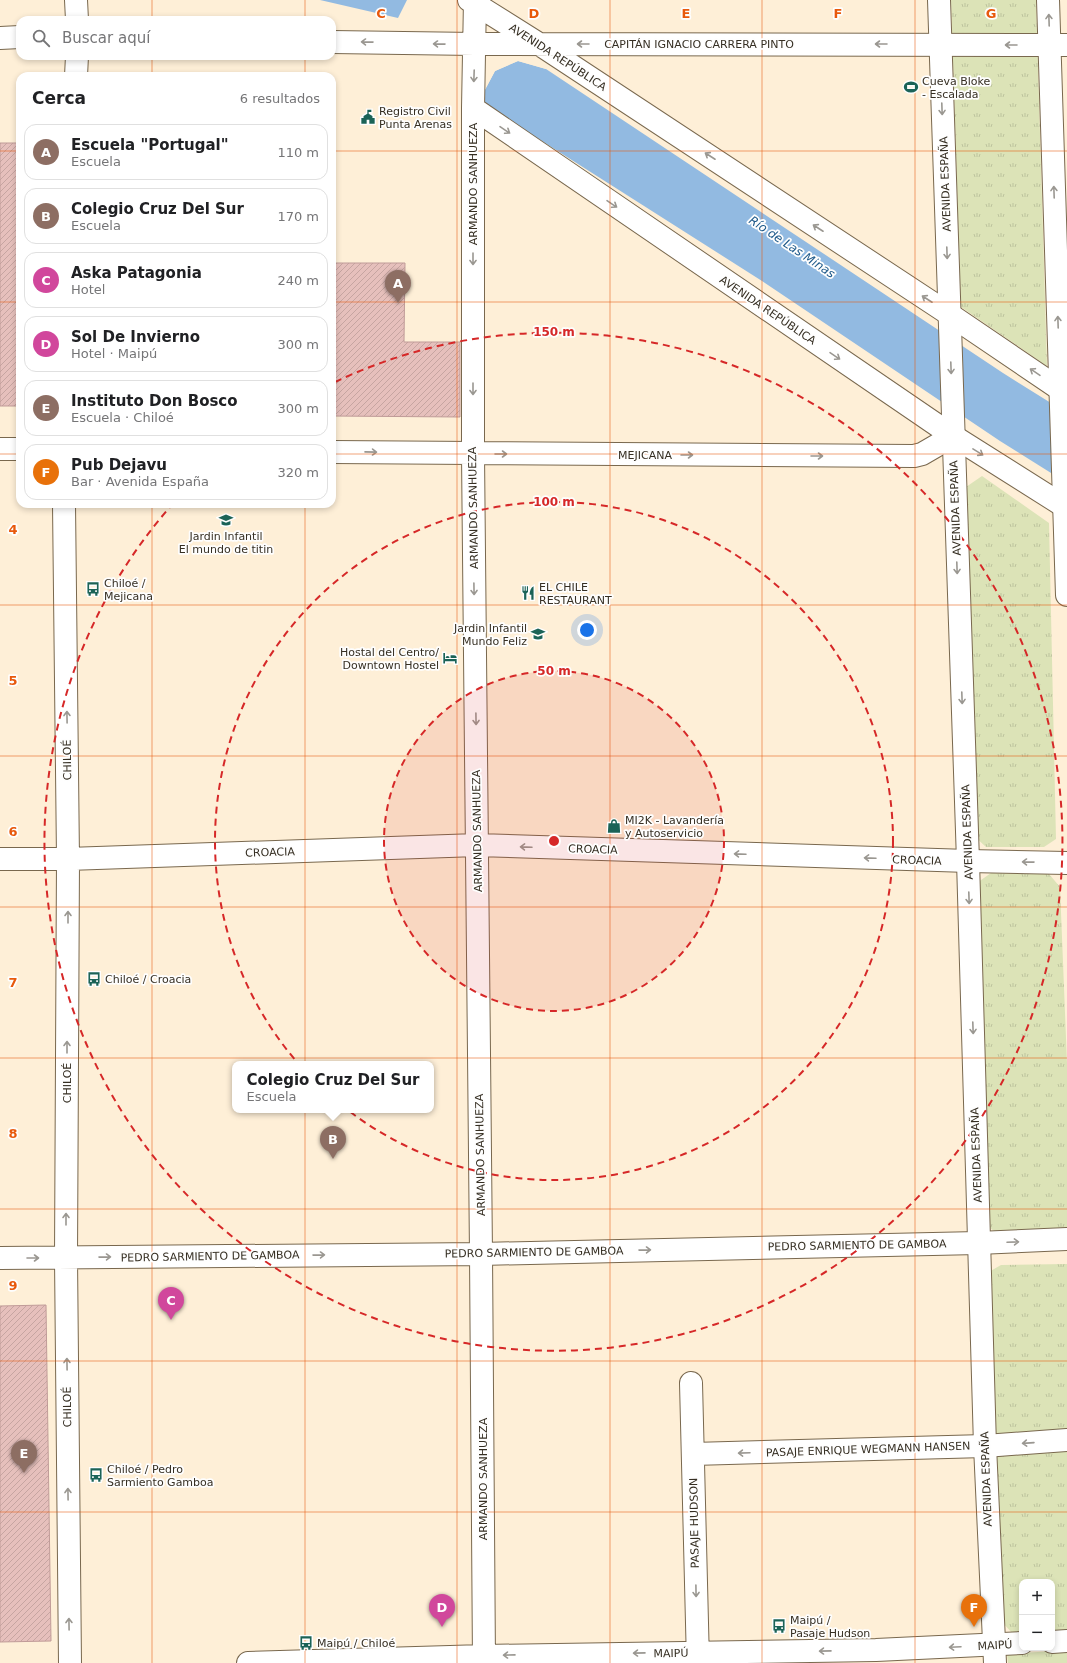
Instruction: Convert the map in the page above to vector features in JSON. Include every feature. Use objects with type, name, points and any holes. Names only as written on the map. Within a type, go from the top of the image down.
[{"type":"street","points":[[76,0],[77,16]]},
{"type":"street","name":"AVENIDA ESPAÑA","points":[[939,0],[968,861],[978,1243],[994,1654]]},
{"type":"street","points":[[1048,0],[1058,45],[1064,502],[1067,595]]},
{"type":"street","name":"ARMANDO SANHUEZA","points":[[473,1],[475,44],[473,108],[473,454],[484,1659]]},
{"type":"street","name":"AVENIDA REPÚBLICA","points":[[473,1],[543,46],[949,321],[1063,395]]},
{"type":"street","points":[[0,38],[16,37]]},
{"type":"street","name":"CAPITÁN IGNACIO CARRERA PINTO","points":[[336,42],[543,46],[940,44],[1058,45]]},
{"type":"street","points":[[76,72],[77,60]]},
{"type":"street","name":"AVENIDA REPÚBLICA","points":[[473,108],[1064,502]]},
{"type":"street","name":"MEJICANA","points":[[336,452],[914,456],[922,454],[953,427]]},
{"type":"street","points":[[0,449],[16,449]]},
{"type":"street","name":"CHILOÉ","points":[[64,508],[68,859],[66,1258],[70,1663]]},
{"type":"street","name":"CROACIA","points":[[0,859],[68,859],[477,845],[1067,863]]},
{"type":"street","name":"PEDRO SARMIENTO DE GAMBOA","points":[[0,1258],[481,1254],[978,1243],[1067,1239]]},
{"type":"street","name":"PASAJE HUDSON","points":[[691,1383],[697,1658]]},
{"type":"street","name":"PASAJE ENRIQUE WEGMANN HANSEN","points":[[693,1454],[985,1446],[1067,1440]]},
{"type":"street","points":[[1055,1642],[1067,1641]]},
{"type":"street","name":"MAIPÚ","points":[[248,1663],[484,1659],[876,1657],[994,1654],[1019,1644]]},
{"type":"green space","points":[[951,0],[1036,0],[1047,366],[961,307]]},
{"type":"green space","points":[[982,476],[1049,523],[1056,839],[1044,847],[986,847],[972,834],[966,487]]},
{"type":"green space","points":[[991,873],[1049,874],[1060,887],[1067,1063],[1067,1230],[1000,1235],[984,1224],[974,885]]},
{"type":"green space","points":[[1067,1264],[1067,1630],[1055,1631],[1055,1579],[1019,1579],[1019,1633],[1013,1634],[1002,1622],[987,1273],[1001,1265]]},
{"type":"green space","points":[[1067,1650],[1067,1663],[1008,1663],[1007,1654]]},
{"type":"water","points":[[320,0],[407,0],[398,18]]},
{"type":"water","name":"Río de Las Minas","points":[[518,61],[546,69],[1003,373],[1067,413],[1067,483],[1000,441],[762,281],[479,101],[495,71]]},
{"type":"pier","points":[[518,59],[546,67],[546,69],[518,61],[495,71],[479,101],[477,100],[494,69]]},
{"type":"building","points":[[0,143],[16,143],[16,406],[0,406]]},
{"type":"building","points":[[336,263],[405,263],[404,342],[460,342],[460,417],[336,416]]},
{"type":"building","points":[[46,1305],[51,1641],[0,1642],[0,1306]]},
{"type":"place","name":"Cueva Bloke - Escalada","points":[[911,87]]},
{"type":"place","name":"Registro Civil Punta Arenas","points":[[368,117]]},
{"type":"place","name":"Escuela \"Portugal\"","points":[[398,303]]},
{"type":"place","name":"Jardin Infantil El mundo de titin","points":[[226,520]]},
{"type":"place","name":"Chiloé / Mejicana","points":[[93,589]]},
{"type":"place","name":"EL CHILE RESTAURANT","points":[[528,593]]},
{"type":"place","name":"Jardin Infantil Mundo Feliz","points":[[538,634]]},
{"type":"place","name":"Hostal del Centro/ Downtown Hostel","points":[[450,658]]},
{"type":"place","name":"MI2K - Lavandería y Autoservicio","points":[[614,826]]},
{"type":"place","name":"Chiloé / Croacia","points":[[94,979]]},
{"type":"place","name":"Colegio Cruz Del Sur","points":[[333,1159]]},
{"type":"place","name":"Aska Patagonia","points":[[171,1320]]},
{"type":"place","name":"Instituto Don Bosco","points":[[24,1473]]},
{"type":"place","name":"Chiloé / Pedro Sarmiento Gamboa","points":[[96,1475]]},
{"type":"place","name":"Maipú / Pasaje Hudson","points":[[779,1626]]},
{"type":"place","name":"Sol De Invierno","points":[[442,1627]]},
{"type":"place","name":"Pub Dejavu","points":[[974,1627]]},
{"type":"place","name":"Maipú / Chiloé","points":[[306,1643]]}]
